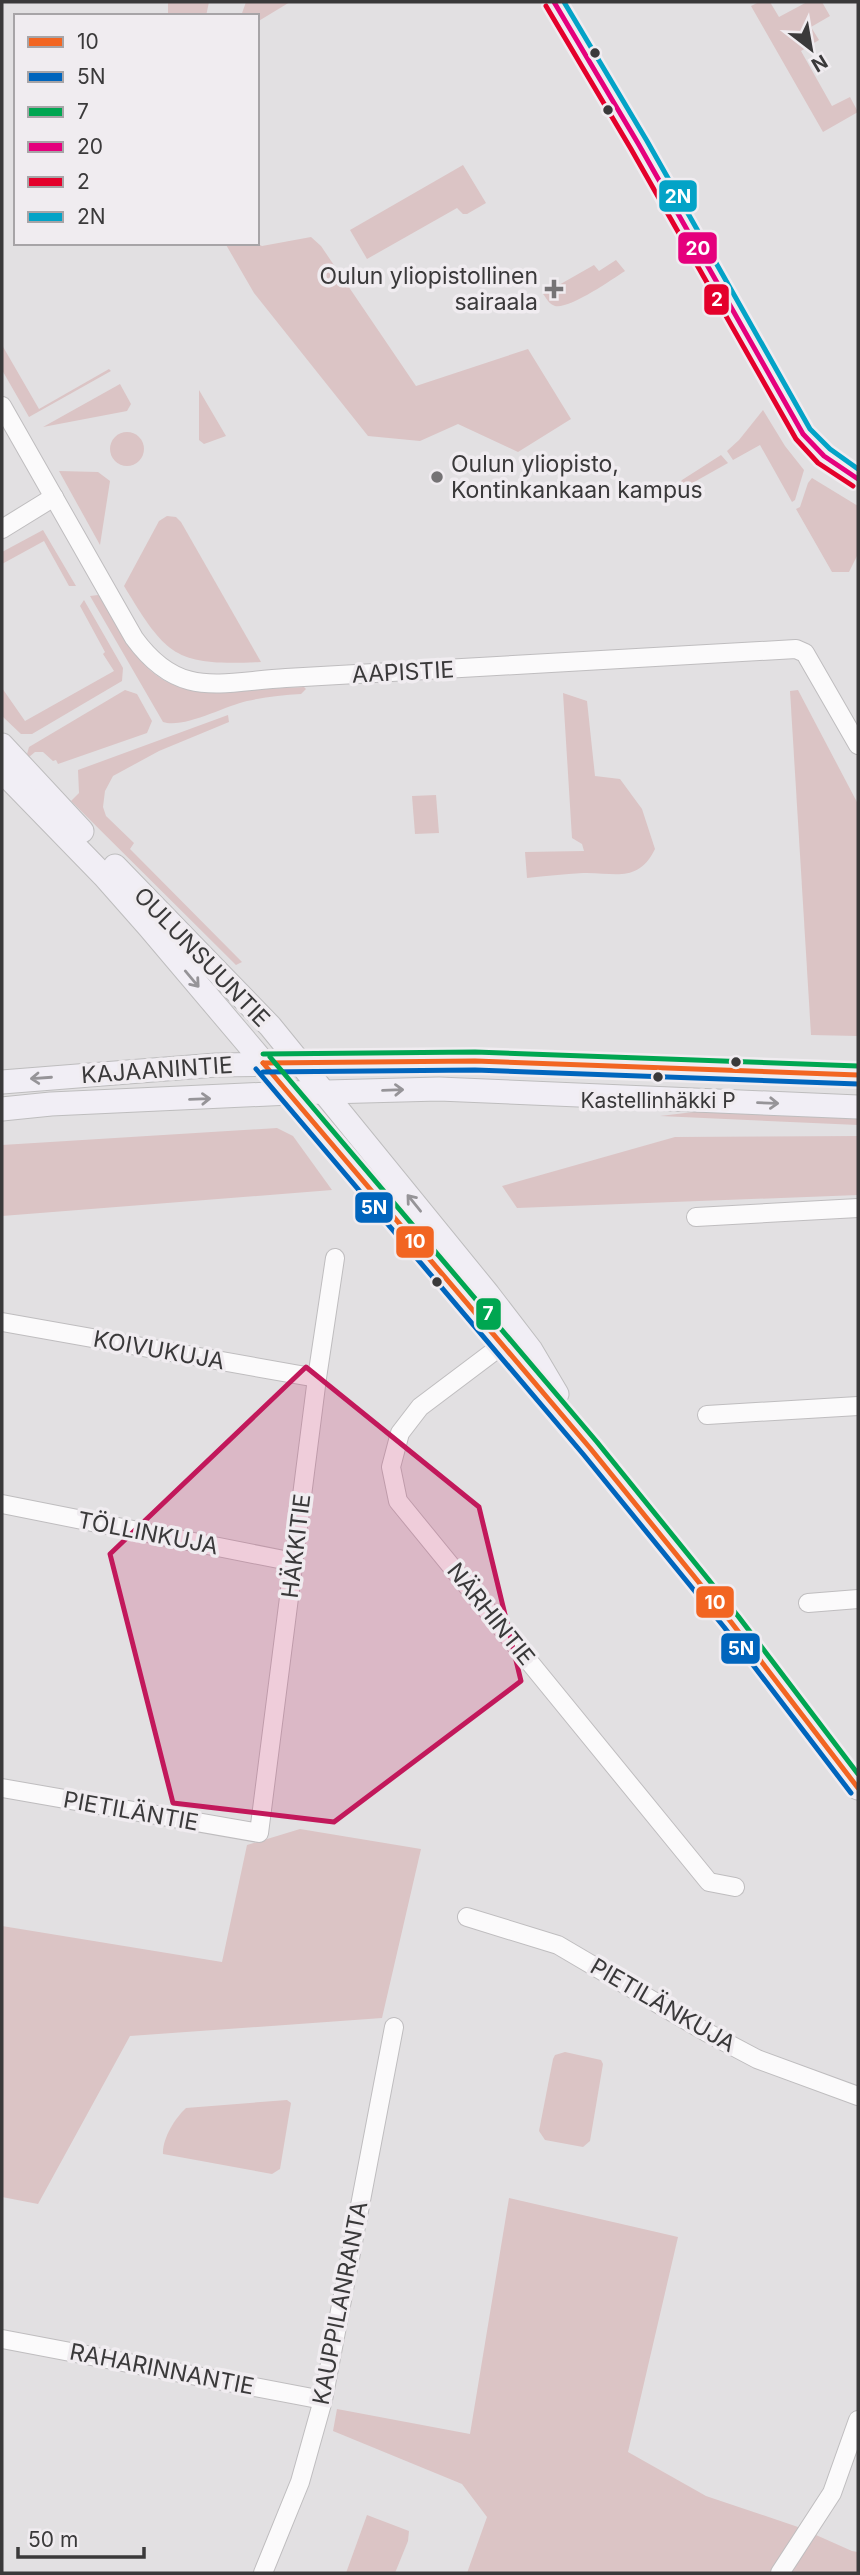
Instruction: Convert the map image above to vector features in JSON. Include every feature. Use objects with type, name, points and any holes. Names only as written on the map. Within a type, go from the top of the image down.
[{"type":"main road","name":"OULUNSUUNTIE","points":[[2,746],[250,1004],[325,1092],[590,1448],[731,1622],[858,1788]]},
{"type":"main road","name":"OULUNSUUNTIE","points":[[2,771],[104,876],[290,1094],[510,1339]]},
{"type":"main road","name":"KAJAANINTIE","points":[[2,1082],[263,1063],[475,1061],[858,1075]]},
{"type":"main road","name":"KAJAANINTIE","points":[[2,1109],[325,1092],[439,1089],[858,1107]]},
{"type":"street","points":[[554,2],[639,145],[803,434],[824,456],[858,479]]},
{"type":"street","name":"AAPISTIE","points":[[2,406],[134,638],[149,659],[169,673],[192,682],[217,684],[796,649],[805,653],[858,745]]},
{"type":"street","points":[[2,529],[54,498]]},
{"type":"street","points":[[696,1217],[858,1208]]},
{"type":"street","name":"HÄKKITIE","points":[[260,1833],[317,1378],[335,1258]]},
{"type":"street","name":"KOIVUKUJA","points":[[2,1322],[317,1378]]},
{"type":"street","name":"NÄRHINTIE","points":[[510,1339],[420,1407],[400,1433],[391,1467],[398,1501],[709,1882],[735,1887]]},
{"type":"street","points":[[707,1415],[858,1406]]},
{"type":"street","name":"TÖLLINKUJA","points":[[2,1504],[294,1562]]},
{"type":"street","points":[[808,1603],[858,1599]]},
{"type":"street","name":"PIETILÄNTIE","points":[[2,1788],[260,1833]]},
{"type":"street","name":"PIETILÄNKUJA","points":[[467,1917],[558,1945],[705,2032],[757,2059],[858,2096]]},
{"type":"street","name":"KAUPPILANRANTA","points":[[263,2573],[300,2482],[323,2400],[394,2027]]},
{"type":"street","name":"RAHARINNANTIE","points":[[2,2339],[323,2400]]},
{"type":"street","points":[[780,2573],[832,2493],[858,2420]]},
{"type":"highlighted area","points":[[306,1367],[479,1507],[521,1681],[334,1822],[173,1803],[110,1554]]},
{"type":"shaded area","points":[[168,2],[209,2],[206,14],[168,14]]},
{"type":"shaded area","points":[[246,2],[290,2],[259,21],[259,14],[242,14]]},
{"type":"shaded area","points":[[759,2],[770,2],[779,17],[807,2],[822,2],[830,16],[811,27],[819,40],[801,51],[832,106],[850,97],[858,112],[823,132],[751,6]]},
{"type":"shaded area","points":[[463,165],[486,203],[467,214],[457,208],[367,259],[350,230]]},
{"type":"shaded area","points":[[311,237],[321,246],[416,386],[528,349],[571,419],[518,452],[458,424],[420,441],[368,436],[254,293],[226,245],[262,246]]},
{"type":"shaded area","points":[[616,260],[625,271],[580,299],[555,306],[543,294],[594,265],[599,271]]},
{"type":"shaded area","points":[[2,345],[39,409],[109,369],[111,371],[29,417],[2,370]]},
{"type":"shaded area","points":[[120,384],[131,404],[127,411],[43,427]]},
{"type":"shaded area","points":[[199,390],[226,436],[204,444],[199,440]]},
{"type":"shaded area","points":[[763,410],[785,446],[804,470],[795,500],[792,502],[760,445],[733,460],[727,451]]},
{"type":"shaded area","points":[[127,432],[139,437],[144,449],[139,461],[127,466],[115,461],[110,449],[115,437]]},
{"type":"shaded area","points":[[721,455],[728,463],[680,490],[683,496],[680,498],[675,489],[682,480]]},
{"type":"shaded area","points":[[59,471],[98,472],[110,481],[100,545]]},
{"type":"shaded area","points":[[812,478],[858,506],[858,554],[849,572],[832,572],[796,509],[800,507]]},
{"type":"shaded area","points":[[167,516],[176,517],[181,522],[261,662],[209,662],[176,652],[151,628],[139,610],[124,586],[159,521]]},
{"type":"shaded area","points":[[43,530],[76,586],[69,586],[44,541],[2,564],[2,552]]},
{"type":"shaded area","points":[[98,595],[141,661],[160,678],[172,684],[203,692],[306,689],[301,694],[247,701],[181,722],[163,722],[90,596]]},
{"type":"shaded area","points":[[84,600],[123,668],[122,681],[32,734],[21,734],[2,716],[2,688],[25,721],[114,671],[80,606]]},
{"type":"shaded area","points":[[125,690],[137,694],[152,721],[147,733],[58,764],[43,752],[35,752],[29,757],[29,747]]},
{"type":"shaded area","points":[[798,690],[858,804],[858,1036],[811,1035],[790,691]]},
{"type":"shaded area","points":[[563,693],[587,701],[595,776],[620,779],[642,809],[655,849],[648,860],[633,872],[576,873],[527,878],[525,852],[584,851],[582,844],[572,838]]},
{"type":"shaded area","points":[[228,715],[229,722],[159,751],[113,776],[105,791],[103,807],[106,816],[134,843],[130,849],[242,962],[236,965],[71,801],[79,793],[78,770]]},
{"type":"shaded area","points":[[436,795],[439,833],[415,834],[412,796]]},
{"type":"shaded area","points":[[702,1111],[858,1116],[858,1125],[660,1116]]},
{"type":"shaded area","points":[[277,1128],[293,1136],[332,1190],[2,1216],[2,1145]]},
{"type":"shaded area","points":[[858,1136],[858,1195],[517,1208],[502,1186],[675,1137]]},
{"type":"shaded area","points":[[300,1829],[421,1849],[382,2018],[130,2036],[38,2204],[2,2197],[2,1926],[222,1962],[247,1845]]},
{"type":"shaded area","points":[[565,2052],[601,2060],[603,2064],[590,2141],[583,2147],[545,2140],[539,2131],[553,2059],[555,2055]]},
{"type":"shaded area","points":[[287,2100],[291,2103],[280,2169],[272,2174],[163,2154],[170,2129],[186,2108]]},
{"type":"shaded area","points":[[509,2198],[678,2237],[628,2452],[706,2496],[798,2527],[858,2552],[858,2573],[467,2573],[487,2517],[462,2484],[333,2431],[337,2409],[470,2434]]},
{"type":"shaded area","points":[[367,2515],[409,2531],[408,2541],[395,2573],[346,2573]]},
{"type":"transit line","name":"20","points":[[554,2],[639,145],[803,434],[824,456],[858,479]]},
{"type":"transit line","name":"2N","points":[[564,2],[647,141],[810,429],[830,449],[858,469]]},
{"type":"transit line","name":"2","points":[[546,6],[631,149],[796,439],[818,463],[853,486]]},
{"type":"transit line","name":"7","points":[[263,1054],[475,1052],[858,1066]]},
{"type":"transit line","name":"7","points":[[270,1057],[597,1442],[738,1616],[858,1774]]},
{"type":"transit line","name":"10","points":[[263,1063],[475,1061],[858,1075]]},
{"type":"transit line","name":"10","points":[[263,1063],[590,1448],[731,1622],[858,1788]]},
{"type":"transit line","name":"5N","points":[[256,1069],[583,1454],[724,1627],[851,1793]]},
{"type":"transit line","name":"5N","points":[[263,1072],[475,1070],[858,1084]]},
{"type":"place","name":"Oulun yliopistollinen sairaala","points":[[554,289]]},
{"type":"place","name":"Oulun yliopisto, Kontinkankaan kampus","points":[[437,477]]},
{"type":"place","name":"Kastellinhäkki P","points":[[658,1077]]}]
